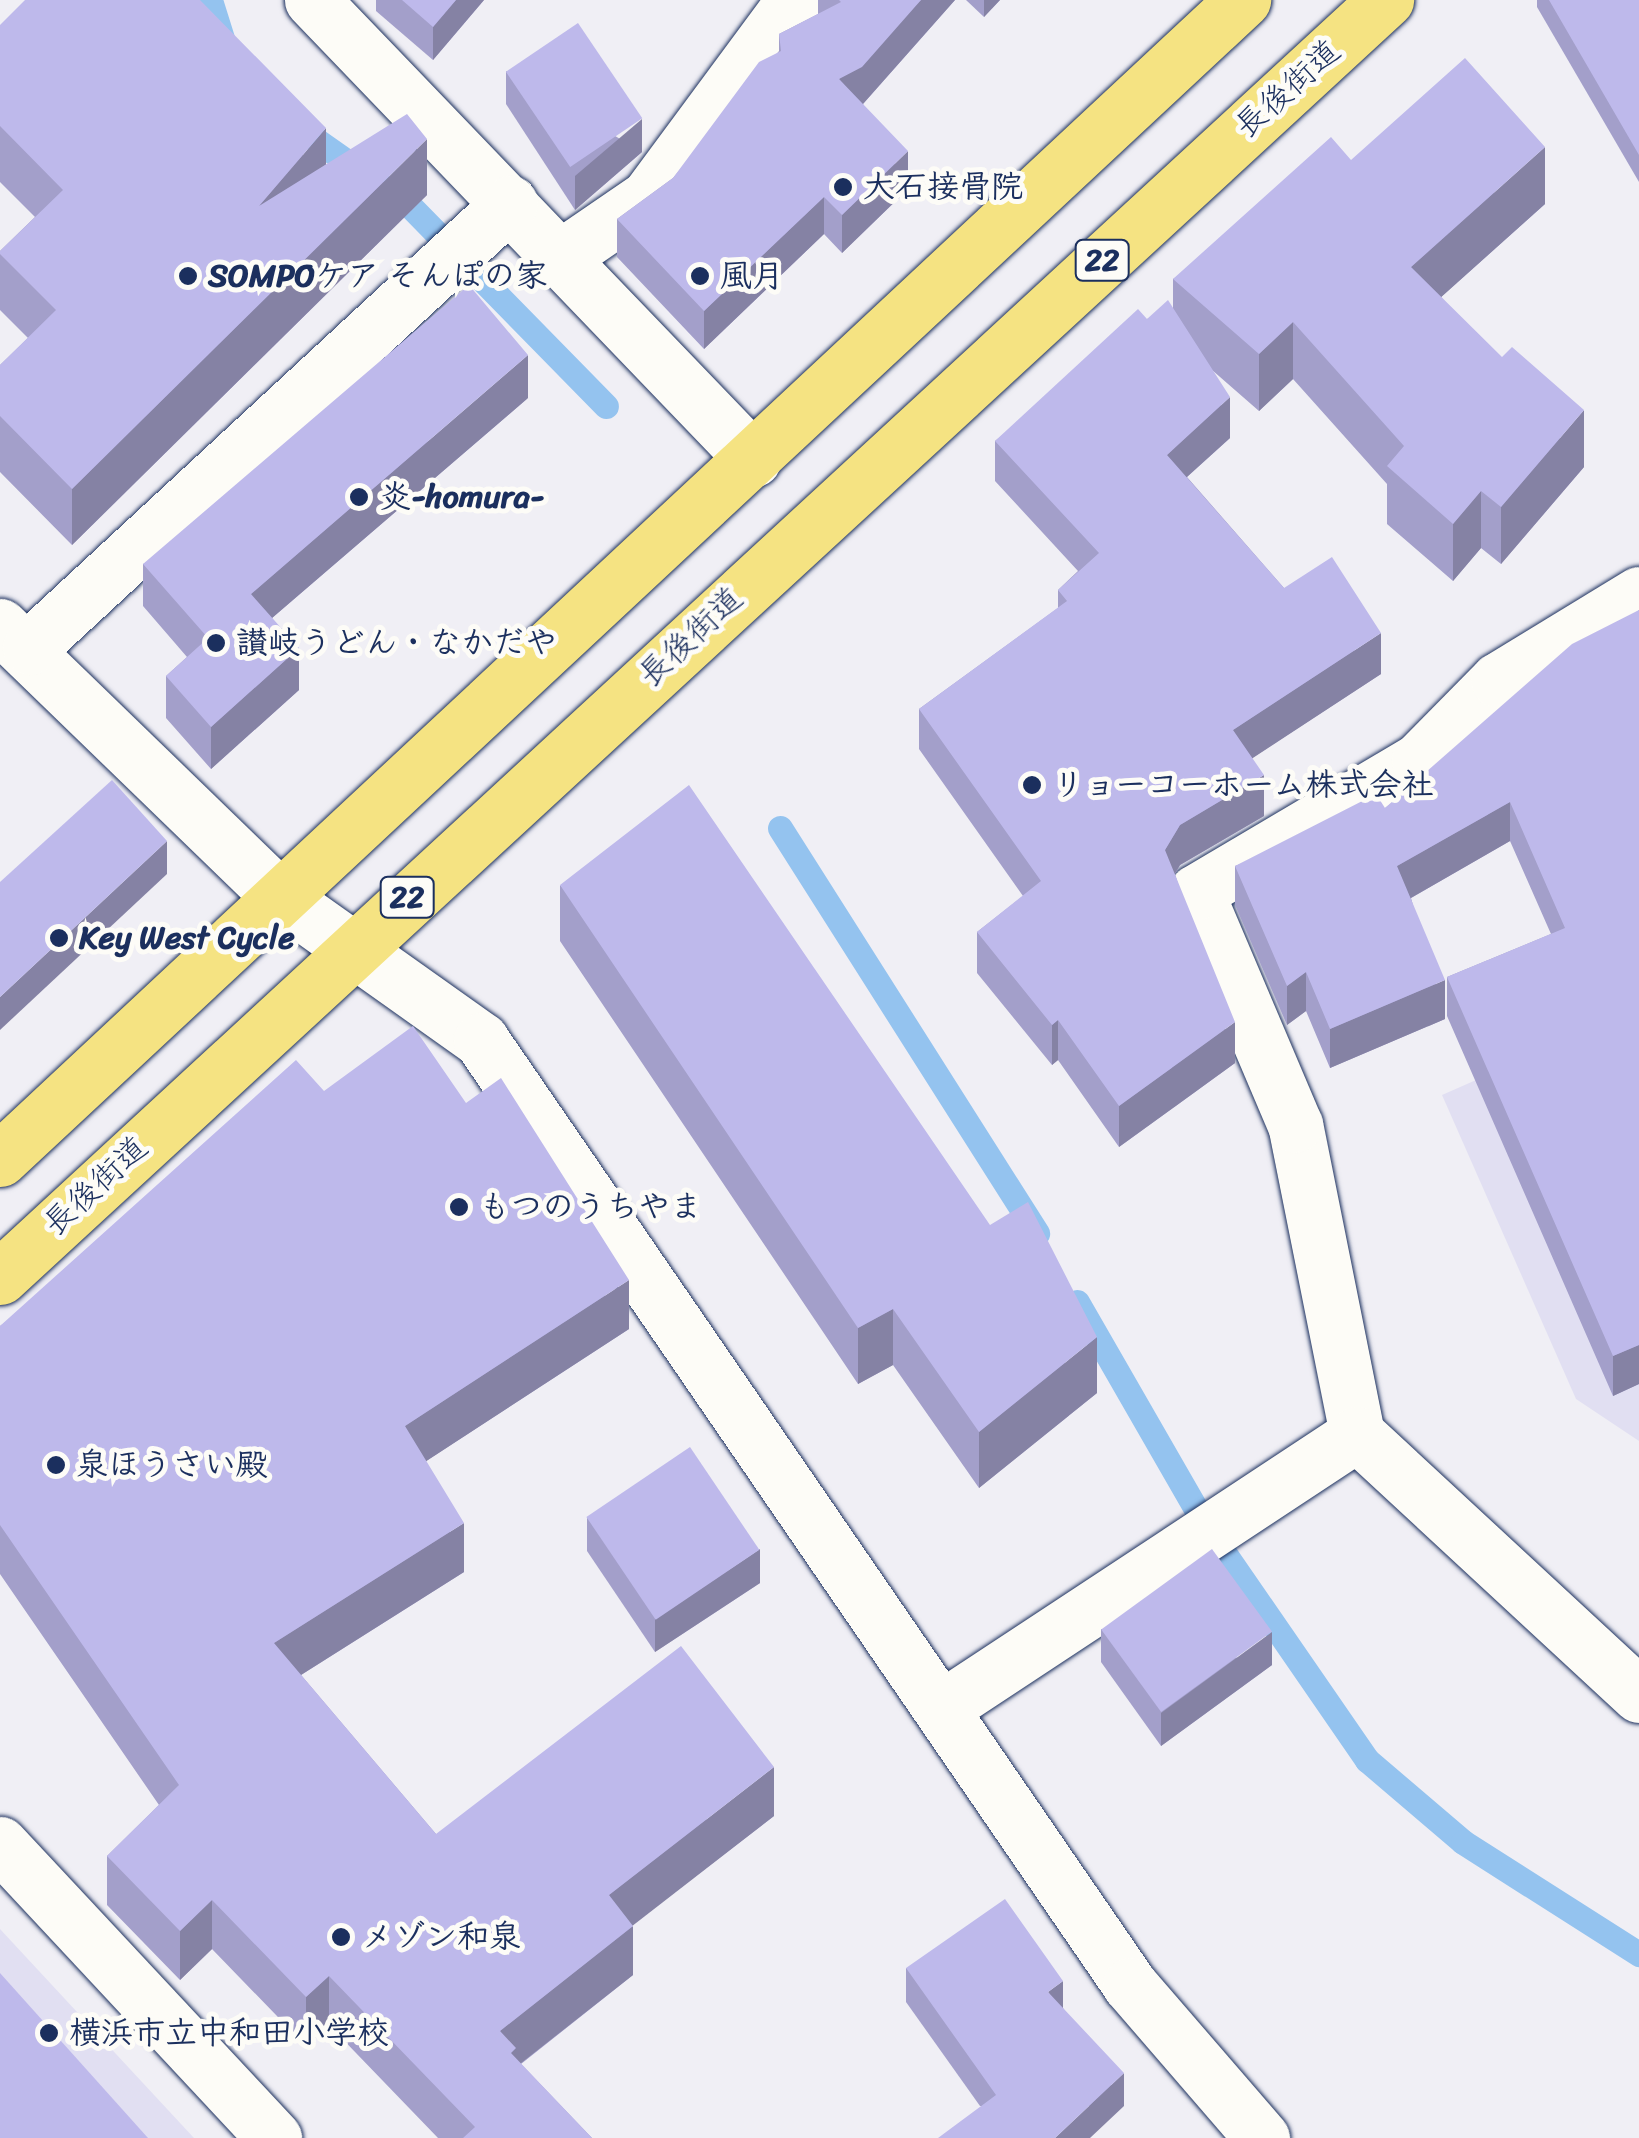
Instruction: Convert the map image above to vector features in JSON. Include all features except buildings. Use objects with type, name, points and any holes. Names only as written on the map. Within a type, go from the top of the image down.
[{"type":"main road","points":[[0,1159],[1242,0]]},
{"type":"main road","name":"長後街道","points":[[0,1277],[350,948],[1386,0]]},
{"type":"street","points":[[312,0],[501,212],[566,254],[753,459]]},
{"type":"street","points":[[566,254],[648,197],[794,0]]},
{"type":"street","points":[[501,212],[15,636],[280,897],[481,1040],[946,1706],[1130,1985],[1262,2138]]},
{"type":"street","points":[[1639,594],[1498,680],[1418,760],[1196,892],[1295,1125],[1357,1434],[1639,1695]]},
{"type":"street","points":[[946,1706],[1170,1561],[1258,1495],[1357,1434]]},
{"type":"street","points":[[0,1844],[274,2138]]},
{"type":"shaded area","points":[[1639,1008],[1639,1441],[1576,1399],[1442,1095]]},
{"type":"shaded area","name":"横浜市立中和田小学校","points":[[0,1929],[194,2138],[0,2138]]},
{"type":"waterway","points":[[210,0],[225,48]]},
{"type":"waterway","points":[[299,128],[410,206],[606,406]]},
{"type":"waterway","points":[[780,828],[1037,1233]]},
{"type":"waterway","points":[[1077,1302],[1207,1528],[1367,1760],[1463,1842],[1639,1954]]},
{"type":"place","name":"大石接骨院","points":[[843,187]]},
{"type":"place","name":"SOMPOケア そんぽの家","points":[[188,276]]},
{"type":"place","name":"風月","points":[[700,276]]},
{"type":"place","name":"炎-homura-","points":[[359,497]]},
{"type":"place","name":"讃岐うどん・なかだや","points":[[216,643]]},
{"type":"place","name":"リョーコーホーム株式会社","points":[[1032,785]]},
{"type":"place","name":"Key West Cycle","points":[[59,938]]},
{"type":"place","name":"もつのうちやま","points":[[459,1207]]},
{"type":"place","name":"泉ほうさい殿","points":[[56,1465]]},
{"type":"place","name":"メゾン和泉","points":[[341,1937]]},
{"type":"place","name":"横浜市立中和田小学校","points":[[49,2033]]}]
